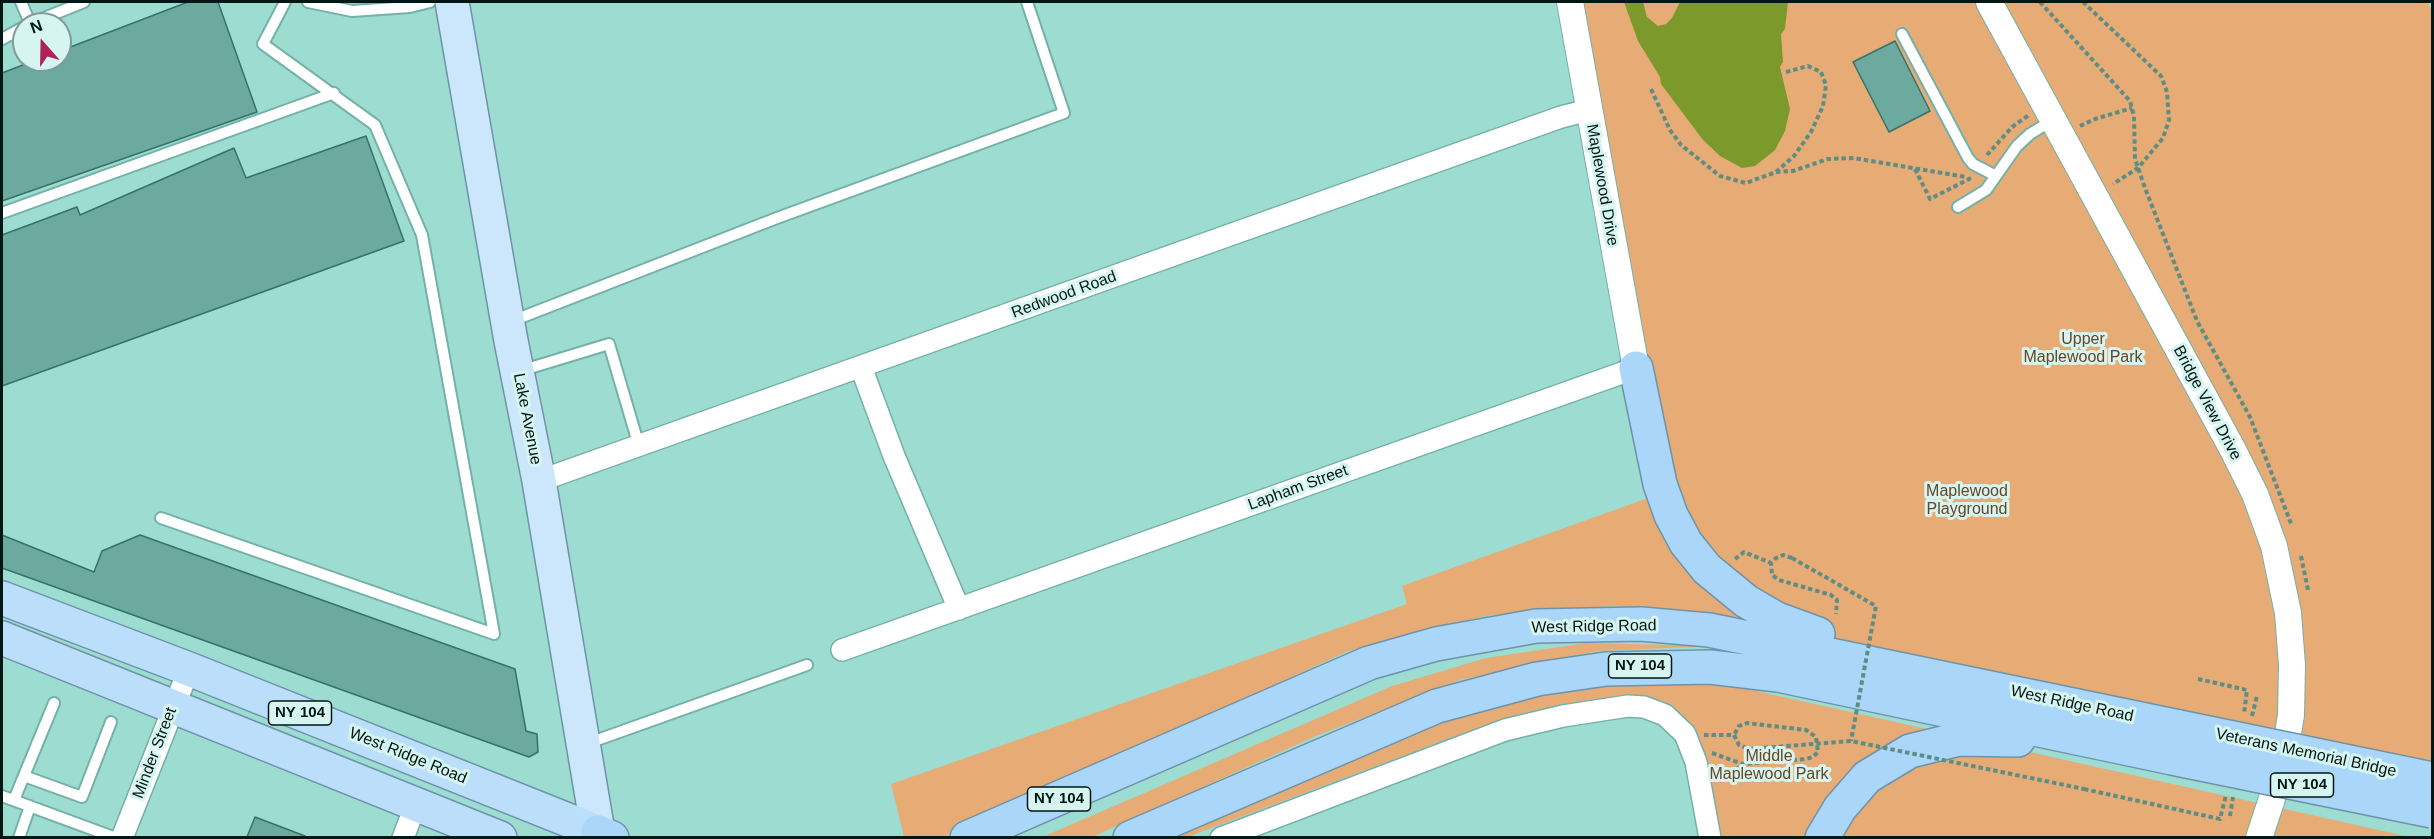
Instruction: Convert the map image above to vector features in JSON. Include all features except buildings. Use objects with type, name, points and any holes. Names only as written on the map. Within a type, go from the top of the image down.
[{"type":"highway","points":[[1636,368],[1664,499],[1686,543],[1719,580],[1756,608],[1788,624],[2015,692]]},
{"type":"highway","name":"West Ridge Road","points":[[2,598],[189,669],[603,836]]},
{"type":"highway","name":"West Ridge Road","points":[[967,837],[1369,663],[1436,644],[1536,626],[1629,623],[1709,630],[2015,692],[2176,742]]},
{"type":"highway","name":"NY 104","points":[[2,638],[500,837]]},
{"type":"highway","name":"West Ridge Road","points":[[1130,837],[1437,706],[1537,679],[1617,668],[1710,667],[1778,675],[2176,742]]},
{"type":"highway","points":[[1798,837],[1867,777],[1910,751],[1947,741],[1972,738],[2049,742],[2176,742]]},
{"type":"highway","name":"Veterans Memorial Bridge","points":[[2176,742],[2433,779]]},
{"type":"highway","name":"Veterans Memorial Bridge","points":[[2176,742],[2433,811]]},
{"type":"highway","points":[[1010,837],[1150,759]]},
{"type":"highway","points":[[1822,837],[1840,808],[1867,777]]},
{"type":"main road","name":"Lake Avenue","points":[[452,2],[517,372],[539,481],[583,745],[603,836]]},
{"type":"street","name":"Maplewood Drive","points":[[1570,2],[1636,368]]},
{"type":"street","name":"Bridge View Drive","points":[[1989,2],[2241,464],[2262,511],[2279,563],[2290,632],[2291,715],[2283,765],[2259,837]]},
{"type":"street","name":"Redwood Road","points":[[539,481],[1550,121],[1589,110]]},
{"type":"street","points":[[861,367],[899,467],[959,609]]},
{"type":"street","name":"Lapham Street","points":[[843,650],[1636,368]]},
{"type":"street","name":"Minder Street","points":[[122,837],[189,669]]},
{"type":"street","points":[[1221,837],[1505,730],[1563,716],[1636,706],[1659,712],[1677,723],[1691,747],[1710,837]]},
{"type":"street","points":[[404,837],[417,804]]},
{"type":"lane","points":[[60,12],[84,2]]},
{"type":"lane","points":[[161,518],[494,634],[422,235],[375,125],[334,93],[263,44],[285,2]]},
{"type":"lane","points":[[308,2],[352,11],[410,7],[430,2]]},
{"type":"lane","points":[[508,322],[777,218],[1064,113],[1027,2]]},
{"type":"lane","points":[[1902,34],[1968,158],[1973,164],[1996,176]]},
{"type":"lane","points":[[2,213],[334,93]]},
{"type":"lane","points":[[1958,207],[1986,190],[2017,146],[2030,134],[2053,119]]},
{"type":"lane","points":[[517,372],[609,344],[639,446]]},
{"type":"lane","points":[[583,745],[807,665]]},
{"type":"lane","points":[[14,800],[54,703]]},
{"type":"lane","points":[[24,776],[82,797],[111,722]]},
{"type":"lane","points":[[2,796],[116,837]]},
{"type":"lane","points":[[19,837],[30,806]]},
{"type":"path","points":[[2083,2],[2156,70],[2165,82],[2170,110],[2163,138],[2138,168],[2094,194]]},
{"type":"path","points":[[1651,89],[1670,130],[1682,145],[1707,168],[1720,176],[1746,183],[1760,180],[1776,172],[1801,148],[1818,119],[1827,94],[1825,78],[1815,68],[1799,67],[1786,72]]},
{"type":"path","points":[[1776,172],[1793,171],[1828,159],[1854,158],[1972,178]]},
{"type":"path","points":[[1734,561],[1744,552],[1771,563]]},
{"type":"path","points":[[1771,563],[1779,556],[1792,558],[1876,606],[1851,741]]},
{"type":"path","points":[[1771,563],[1772,575],[1779,580],[1834,597],[1838,603],[1836,614]]},
{"type":"path","points":[[2198,679],[2247,690],[2243,714],[2253,716],[2257,696]]},
{"type":"path","points":[[1712,753],[1743,764],[1809,758],[1818,752],[1816,737],[1806,730],[1747,723],[1739,726],[1734,735]]},
{"type":"path","points":[[1711,735],[1734,735]]},
{"type":"path","points":[[1734,735],[1739,745],[1749,749],[1851,741],[2220,819],[2225,795],[2234,797],[2230,816]]},
{"type":"path","points":[[1717,783],[1743,764]]},
{"type":"green space","name":"Upper Maplewood Park","points":[[1570,2],[2427,2],[2432,11],[2432,779],[1984,684],[1817,634],[1686,543]]},
{"type":"green space","points":[[1651,497],[1702,584],[1742,618],[1614,606],[1491,615],[1433,627],[1346,652],[943,837],[904,837],[891,784],[1407,604],[1402,586]]},
{"type":"green space","points":[[1586,643],[1717,646],[1598,651],[1460,680],[1316,736],[1092,837],[1040,838],[1392,686],[1486,658]]},
{"type":"green space","name":"Middle Maplewood Park","points":[[1636,683],[1703,683],[1734,686],[2410,837],[1710,837],[1689,723],[1668,704],[1640,696],[1623,696],[1519,716],[1467,732],[1187,837],[1171,838],[1435,724],[1548,693]]},
{"type":"shaded area","points":[[1624,2],[1643,2],[1647,17],[1658,26],[1666,24],[1672,18],[1680,2],[1788,2],[1785,29],[1781,34],[1783,62],[1780,67],[1790,109],[1785,131],[1775,150],[1755,166],[1742,168],[1720,156],[1703,140],[1661,84],[1660,77],[1638,41]]},
{"type":"park label","name":"Maplewood Playground","points":[[1967,501]]}]
